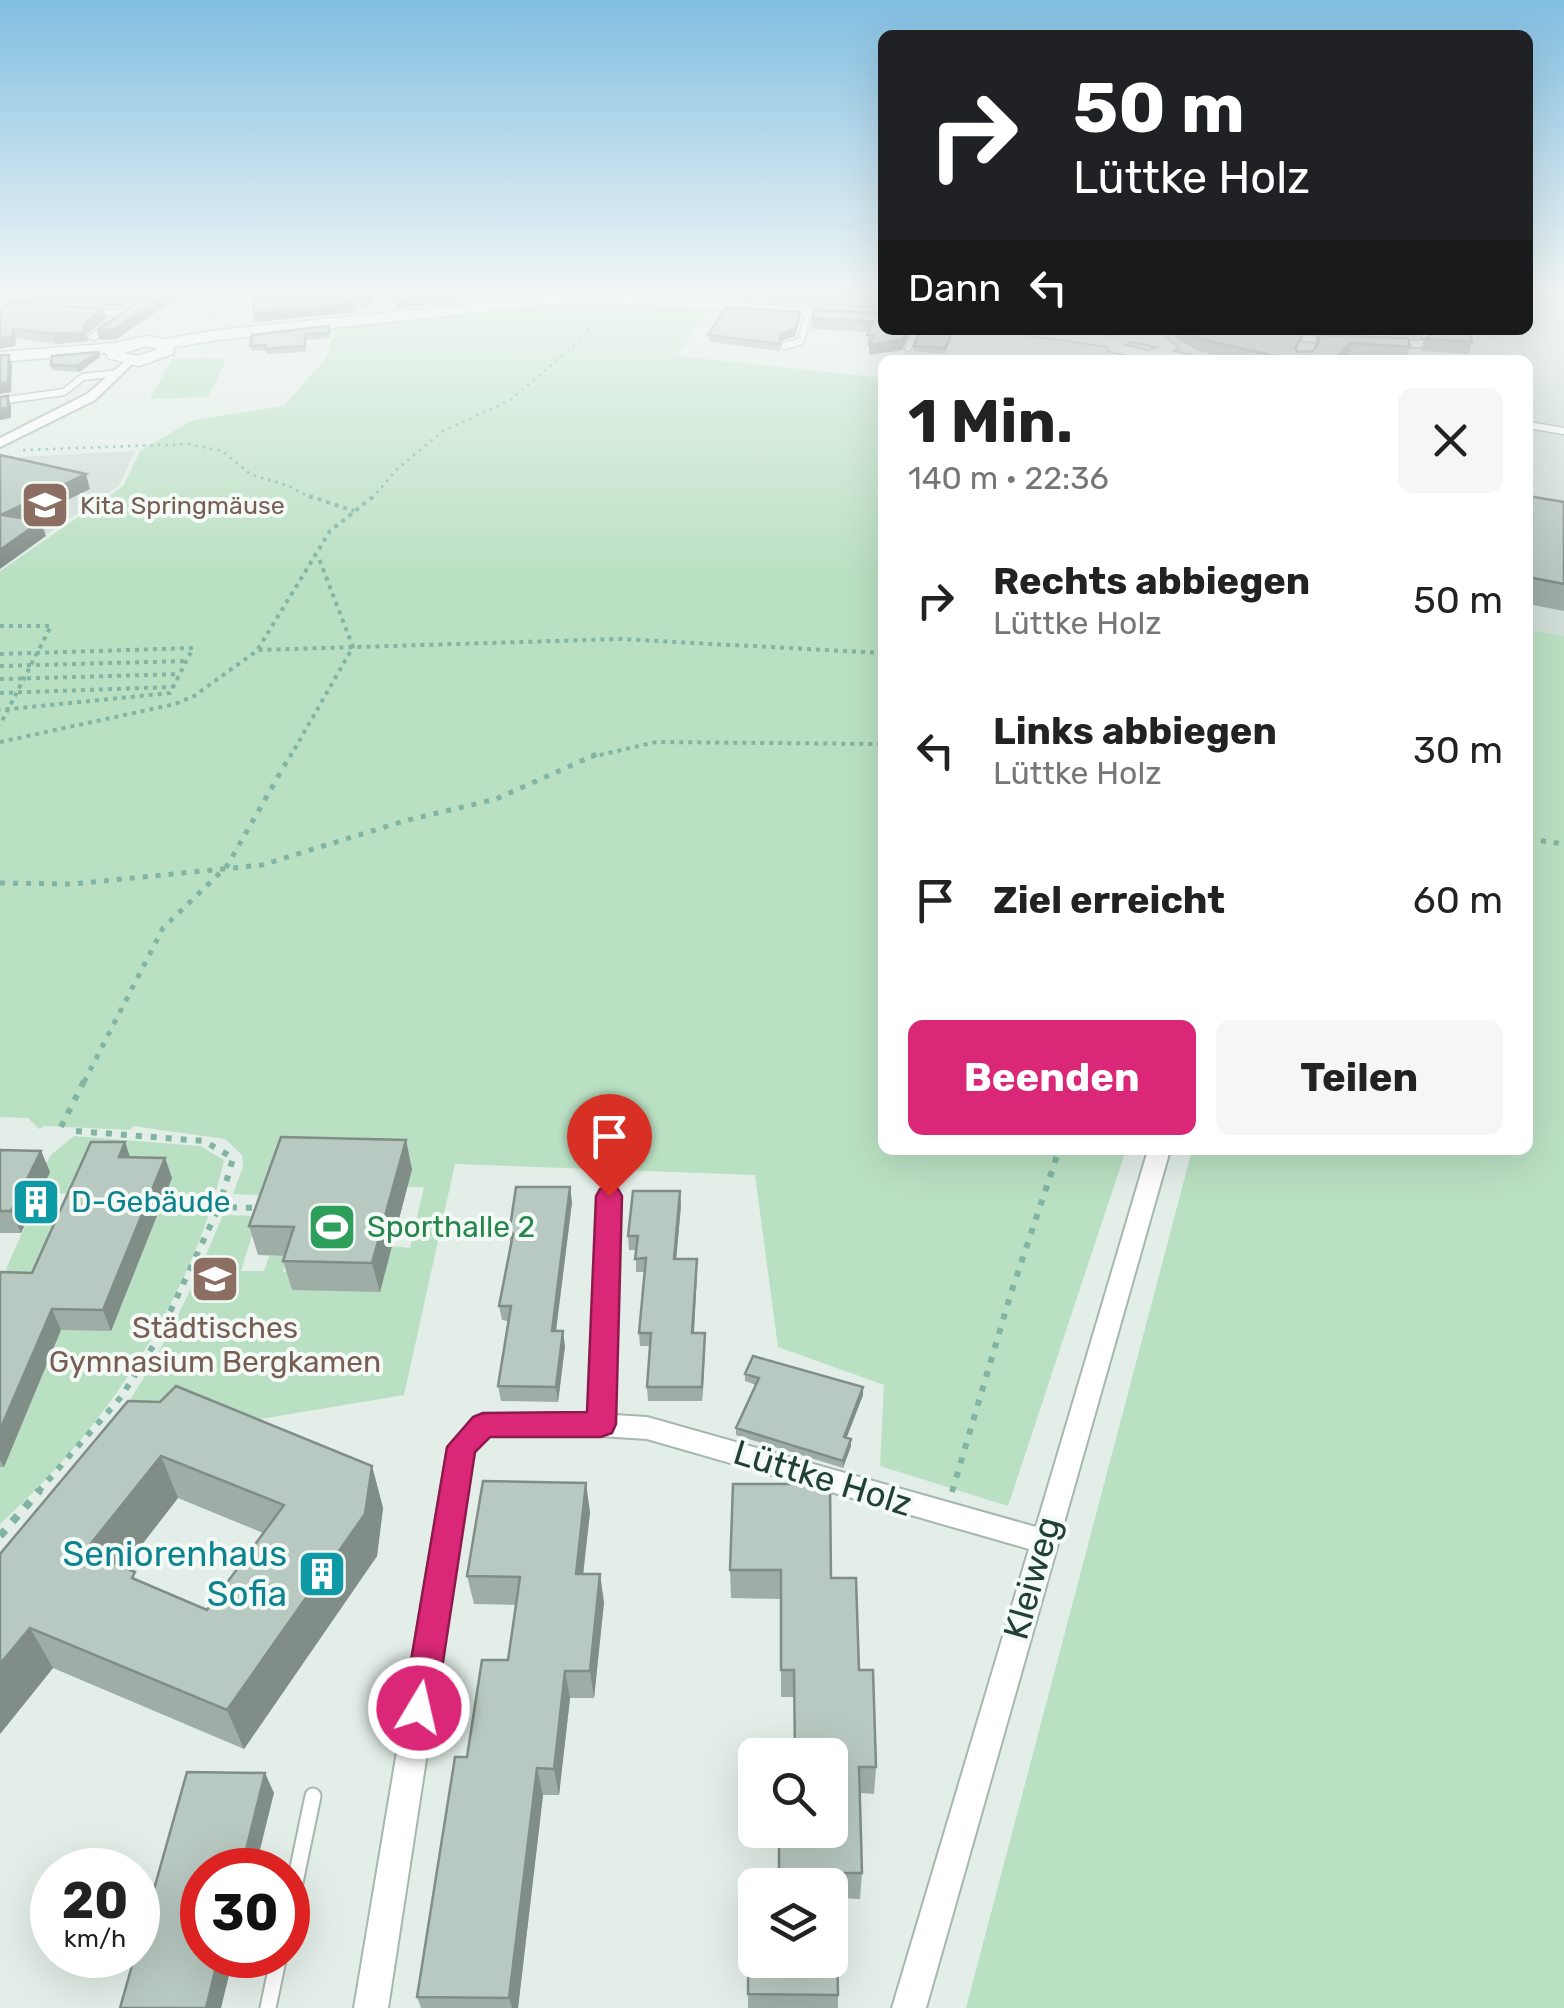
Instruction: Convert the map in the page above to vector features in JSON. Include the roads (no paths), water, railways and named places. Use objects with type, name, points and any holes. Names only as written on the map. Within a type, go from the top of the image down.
[{"type":"street","points":[[0,442],[80,404],[97,387]]},
{"type":"street","name":"Kleiweg","points":[[909,2008],[1158,1155]]},
{"type":"street","points":[[601,1424],[609,1196]]},
{"type":"street","name":"Lüttke Holz","points":[[371,2008],[461,1447],[483,1425],[601,1424],[647,1428],[1042,1541]]},
{"type":"lane","points":[[0,401],[64,392],[71,387]]},
{"type":"lane","points":[[1533,427],[1564,432]]},
{"type":"lane","points":[[302,1848],[313,1796]]},
{"type":"lane","points":[[268,2008],[274,1978]]},
{"type":"place","name":"Kita Springmäuse","points":[[45,505]]},
{"type":"place","name":"D-Gebäude","points":[[36,1202]]},
{"type":"place","name":"Sporthalle 2","points":[[332,1227]]},
{"type":"place","name":"Städtisches Gymnasium Bergkamen","points":[[215,1279]]},
{"type":"place","name":"Seniorenhaus Sofia","points":[[322,1574]]}]
